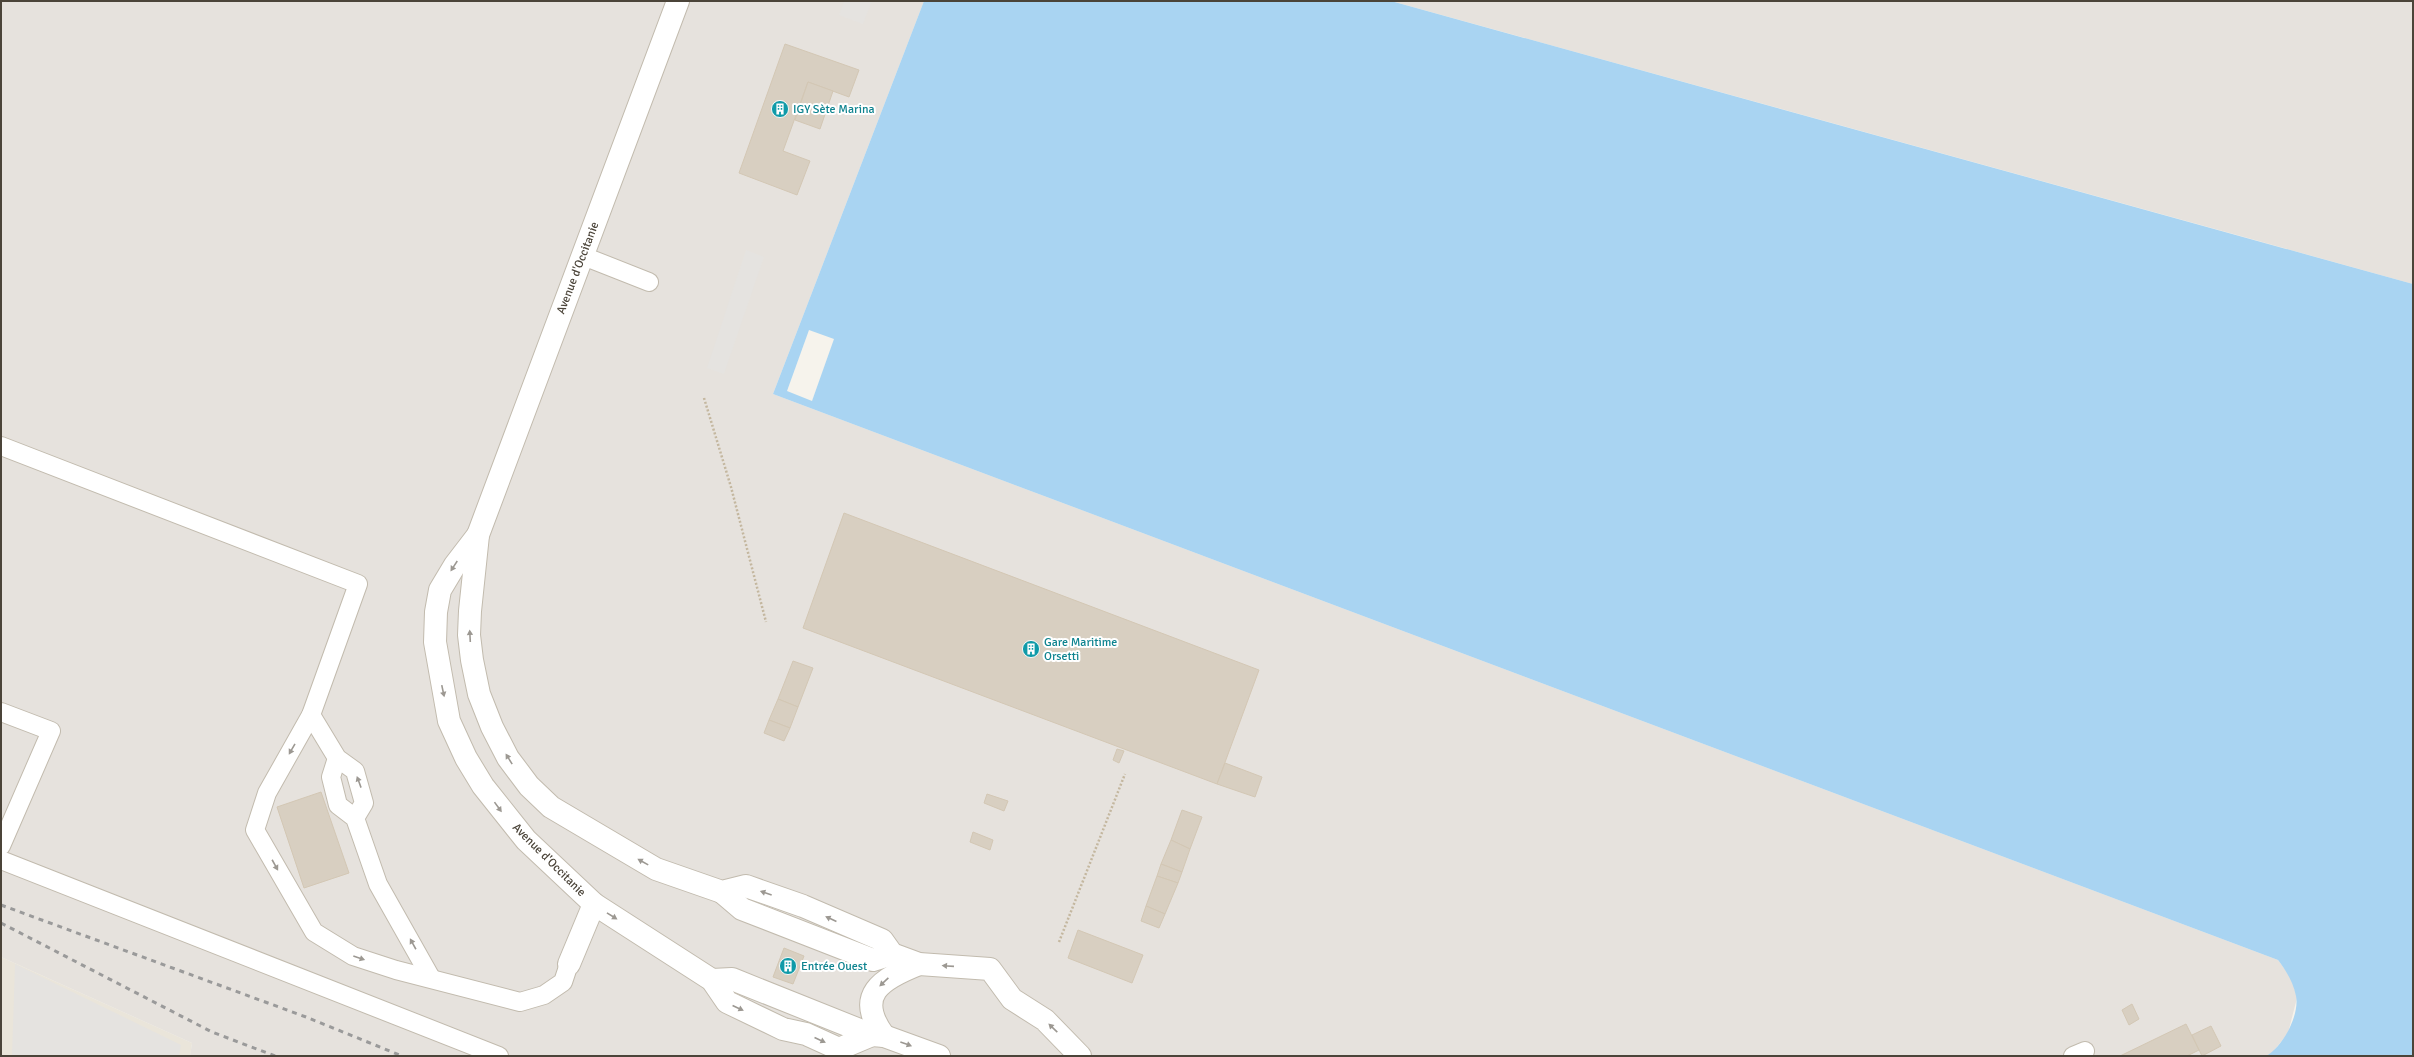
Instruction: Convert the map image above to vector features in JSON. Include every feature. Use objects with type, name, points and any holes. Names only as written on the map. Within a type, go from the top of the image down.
[{"type":"street","name":"Avenue d'Occitanie","points":[[678,1],[478,535],[470,611],[472,660],[479,694],[492,727],[508,758],[529,786],[551,807],[578,825],[656,869],[722,892],[746,886],[803,906],[882,940],[892,954],[919,964],[990,969],[1012,999],[1045,1020],[1080,1056]]},
{"type":"street","name":"Avenue d'Occitanie","points":[[478,535],[455,565],[440,590],[436,612],[435,642],[449,721],[466,758],[502,812],[526,840],[594,904],[712,980],[727,1002],[783,1029],[806,1034],[839,1049],[878,1036],[870,1004],[875,991],[887,978],[919,964]]},
{"type":"street","points":[[569,964],[594,904]]},
{"type":"street","points":[[878,1036],[939,1056]]},
{"type":"lane","points":[[583,256],[649,282]]},
{"type":"lane","points":[[1,446],[358,584],[311,715],[267,793],[255,830],[314,932],[353,956],[396,970],[520,1002],[544,995],[564,982],[569,964]]},
{"type":"lane","points":[[1,712],[51,731],[1,846]]},
{"type":"lane","points":[[311,715],[337,758],[355,771],[364,803],[355,818]]},
{"type":"lane","points":[[337,758],[331,777],[333,790],[338,805],[355,818],[378,884],[431,978]]},
{"type":"lane","points":[[1,860],[499,1056]]},
{"type":"path","points":[[704,398],[731,487],[766,622]]},
{"type":"path","points":[[1059,942],[1124,774]]},
{"type":"shaded area","points":[[1,1],[924,1],[773,394],[2278,960],[2292,979],[2297,998],[2288,1033],[2272,1053],[2266,1056],[190,1056],[192,1043],[1,957]]},
{"type":"shaded area","points":[[844,1],[872,1],[863,24],[839,15]]},
{"type":"shaded area","points":[[1391,1],[2413,1],[2413,284],[2255,240]]},
{"type":"shaded area","points":[[746,250],[764,257],[724,374],[707,368]]},
{"type":"shaded area","points":[[1,957],[192,1043],[190,1056],[1,1056]]},
{"type":"shaded area","points":[[15,964],[181,1045],[179,1056],[12,1056]]},
{"type":"water","points":[[924,1],[1391,1],[2413,284],[2413,1056],[2266,1056],[2272,1052],[2284,1039],[2292,1021],[2297,1004],[2295,991],[2287,973],[2278,960],[773,394]]},
{"type":"pier","points":[[809,330],[834,339],[812,401],[787,391]]},
{"type":"building","name":"IGY Sète Marina","points":[[785,44],[859,70],[849,97],[808,82],[783,151],[810,161],[797,195],[739,173]]},
{"type":"building","name":"IGY Sète Marina","points":[[808,82],[833,91],[820,129],[795,120]]},
{"type":"building","name":"Gare Maritime Orsetti","points":[[844,513],[1259,670],[1217,784],[803,628]]},
{"type":"building","points":[[793,661],[813,668],[798,707],[778,699]]},
{"type":"building","points":[[778,699],[798,707],[790,728],[769,720]]},
{"type":"building","points":[[769,720],[790,728],[784,741],[764,733]]},
{"type":"building","points":[[1117,749],[1124,751],[1119,763],[1113,760]]},
{"type":"building","points":[[1225,763],[1262,777],[1255,797],[1217,784]]},
{"type":"building","points":[[321,792],[349,873],[304,888],[277,807]]},
{"type":"building","points":[[987,794],[1008,801],[1004,811],[984,803]]},
{"type":"building","points":[[1182,810],[1202,817],[1190,849],[1171,840]]},
{"type":"building","points":[[973,832],[993,840],[990,850],[970,842]]},
{"type":"building","points":[[1171,840],[1190,849],[1182,872],[1161,864]]},
{"type":"building","points":[[1161,864],[1182,872],[1178,883],[1157,876]]},
{"type":"building","points":[[1157,876],[1178,883],[1165,914],[1146,906]]},
{"type":"building","points":[[1146,906],[1165,914],[1159,928],[1141,921]]},
{"type":"building","points":[[1078,930],[1143,955],[1132,983],[1068,958]]},
{"type":"building","name":"Entrée Ouest","points":[[784,948],[804,956],[793,984],[773,977]]},
{"type":"building","points":[[2132,1004],[2139,1019],[2129,1025],[2122,1010]]},
{"type":"building","points":[[2186,1024],[2199,1050],[2187,1056],[2120,1056]]},
{"type":"building","points":[[2211,1026],[2221,1046],[2202,1056],[2192,1035]]},
{"type":"railway","points":[[1,905],[306,1017],[402,1056]]},
{"type":"railway","points":[[1,923],[212,1032],[275,1056]]},
{"type":"place","name":"IGY Sète Marina","points":[[780,109]]},
{"type":"place","name":"Gare Maritime Orsetti","points":[[1031,649]]},
{"type":"place","name":"Entrée Ouest","points":[[788,966]]}]
